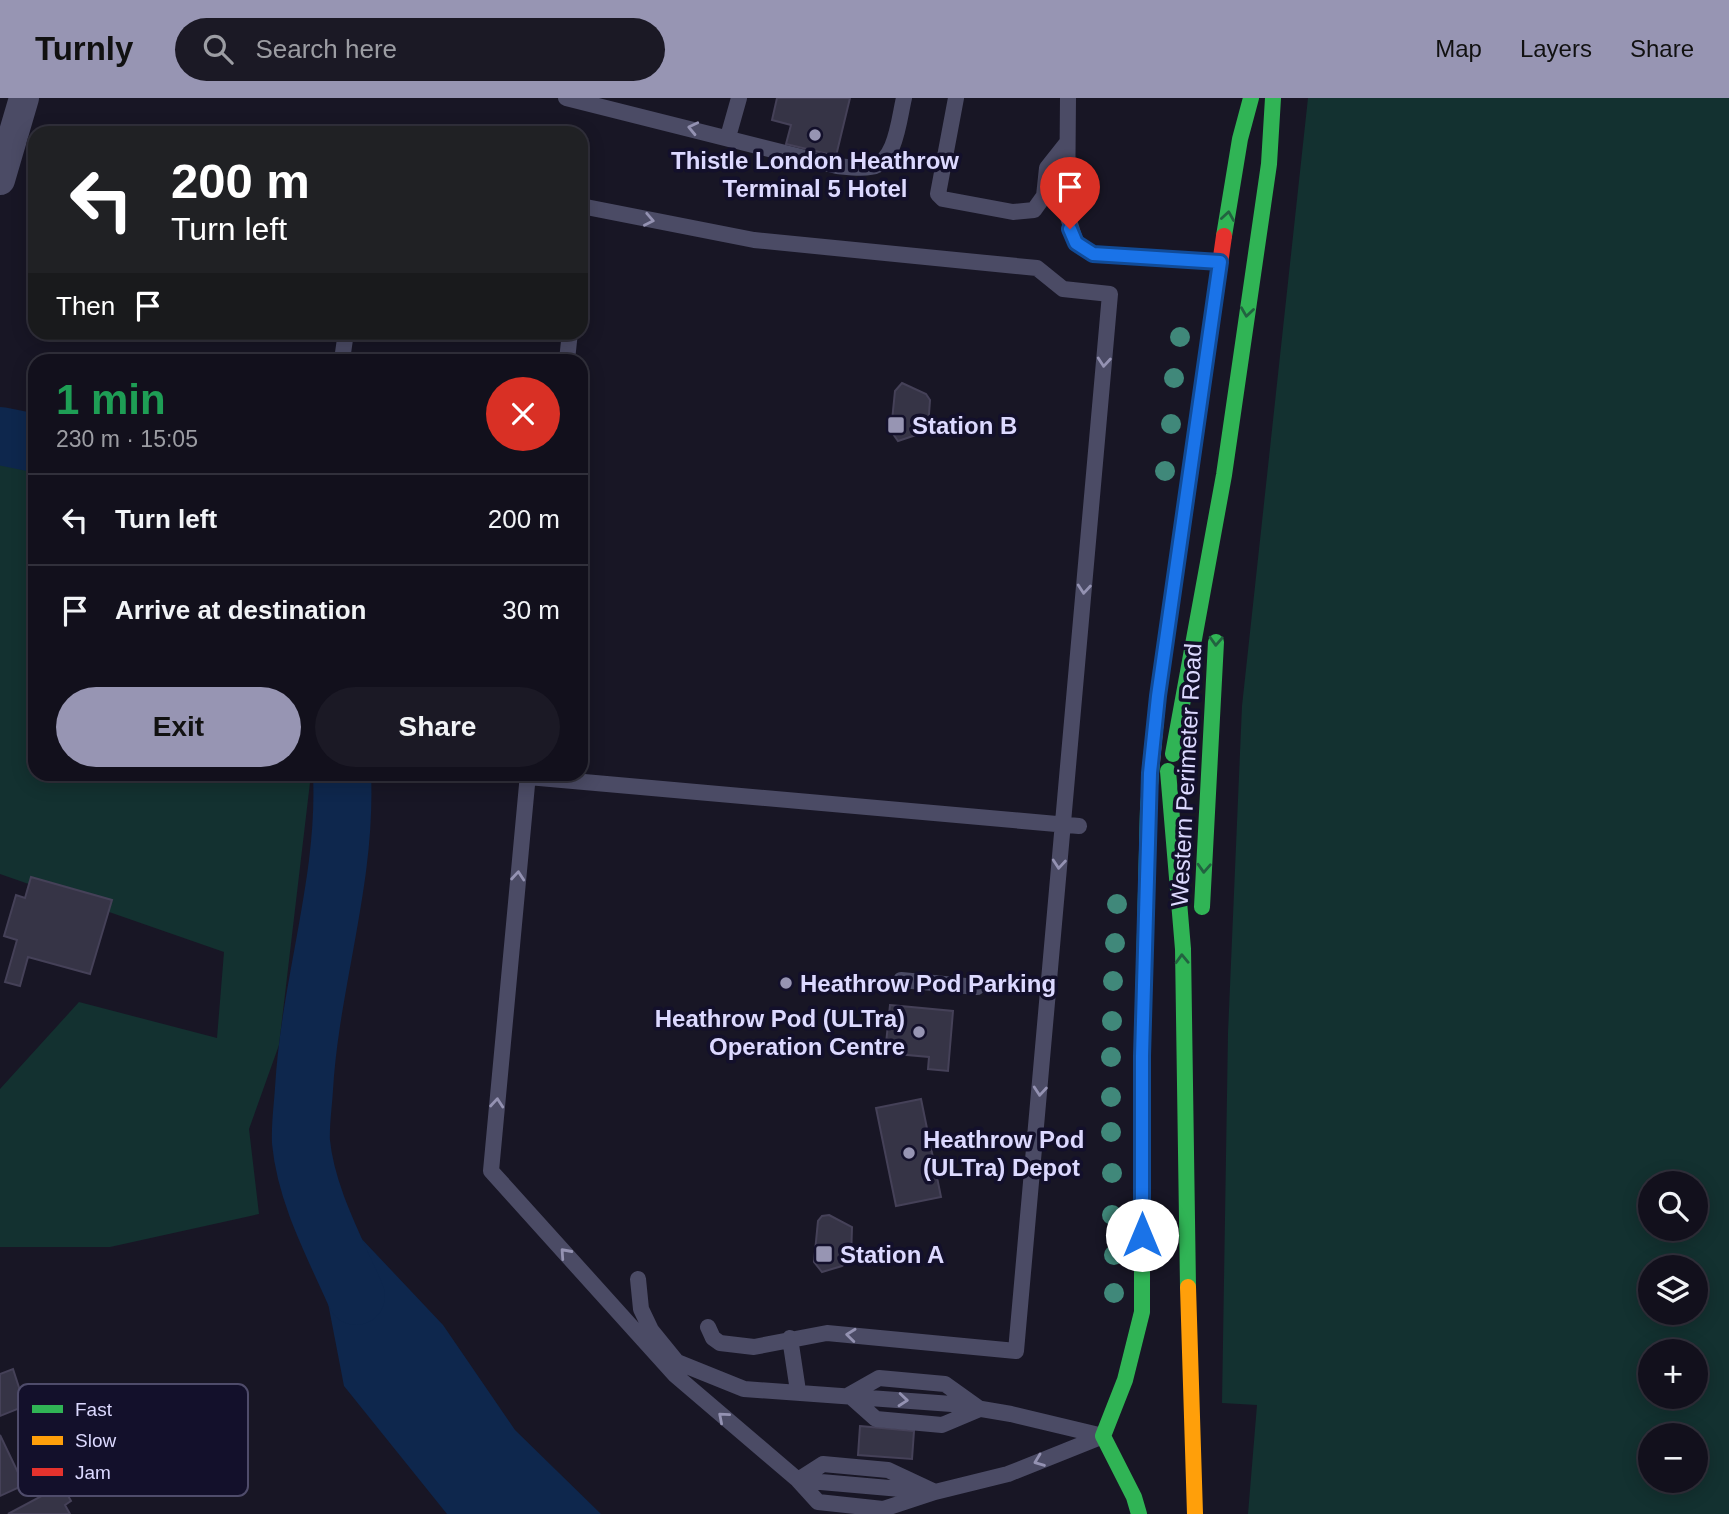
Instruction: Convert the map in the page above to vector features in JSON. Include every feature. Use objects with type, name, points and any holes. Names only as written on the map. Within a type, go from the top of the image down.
[{"type":"street","points":[[0,180],[24,98]]},
{"type":"street","name":"Western Perimeter Road","points":[[1103,1436],[1125,1380],[1142,1312],[1142,1056],[1150,773],[1158,696],[1220,262],[1240,139],[1251,98]]},
{"type":"street","name":"Western Perimeter Road","points":[[1149,854],[1169,777],[1191,668],[1224,475],[1269,164],[1273,98]]},
{"type":"street","name":"Western Perimeter Road","points":[[1218,600],[1224,475]]},
{"type":"street","name":"Western Perimeter Road","points":[[1186,1077],[1200,927],[1216,628]]},
{"type":"street","name":"Western Perimeter Road","points":[[1158,696],[1177,832],[1186,1077],[1187,1252],[1195,1514]]},
{"type":"street","points":[[1103,1436],[1134,1497],[1139,1514]]},
{"type":"lane","points":[[566,98],[836,166],[874,167],[884,160],[894,141],[904,98]]},
{"type":"lane","points":[[728,137],[739,98]]},
{"type":"lane","points":[[956,98],[938,194],[943,200],[1013,212],[1034,209],[1044,196],[1047,168],[1066,144]]},
{"type":"lane","points":[[1068,98],[1067,214],[1076,243],[1085,251],[1220,262]]},
{"type":"lane","points":[[588,207],[754,240],[1037,268],[1063,289],[1110,294],[1071,825],[1016,1351],[827,1332],[754,1347],[720,1343],[713,1338],[708,1327]]},
{"type":"lane","points":[[527,781],[491,1171],[675,1375],[798,1480],[935,1492],[1008,1474],[1103,1436]]},
{"type":"lane","points":[[588,781],[1071,825]]},
{"type":"lane","points":[[901,979],[977,988]]},
{"type":"lane","points":[[638,1279],[641,1309],[651,1330],[677,1362],[744,1389],[849,1395],[980,1409],[1103,1436]]},
{"type":"lane","points":[[790,1338],[798,1391]]},
{"type":"green space","points":[[1308,98],[1729,98],[1729,1514],[1248,1514],[1257,1405],[1222,1403],[1228,1033],[1242,706]]},
{"type":"green space","points":[[0,463],[28,469],[28,781],[310,781],[279,1045],[249,1129],[259,1214],[110,1247],[0,1247],[0,1089],[79,1002],[217,1038],[224,952],[0,874]]},
{"type":"water","points":[[341,1217],[443,1325],[515,1430],[601,1514],[447,1514],[344,1386],[313,1225]]},
{"type":"building","name":"Thistle London Heathrow Terminal 5 Hotel","points":[[777,98],[850,98],[836,156],[786,144],[791,125],[772,120]]},
{"type":"building","points":[[902,383],[926,394],[930,400],[928,428],[922,433],[898,441],[891,431],[895,391]]},
{"type":"building","points":[[31,877],[112,900],[90,974],[28,957],[20,986],[5,982],[17,940],[4,936],[16,895],[25,898]]},
{"type":"building","name":"Heathrow Pod (ULTra) Operation Centre","points":[[890,1005],[953,1011],[948,1071],[928,1069],[929,1057],[885,1053]]},
{"type":"building","name":"Heathrow Pod (ULTra) Depot","points":[[921,1099],[941,1197],[896,1206],[876,1108]]},
{"type":"building","points":[[829,1215],[852,1227],[851,1259],[842,1266],[822,1272],[814,1262],[818,1221],[822,1216]]},
{"type":"building","points":[[13,1369],[18,1384],[18,1409],[0,1416],[0,1374]]},
{"type":"building","points":[[860,1426],[914,1431],[912,1459],[858,1455]]},
{"type":"building","points":[[0,1435],[18,1472],[18,1488],[0,1496]]},
{"type":"building","points":[[42,1496],[68,1496],[71,1501],[65,1505],[70,1514],[8,1514]]},
{"type":"waterway","points":[[0,436],[28,442]]},
{"type":"waterway","points":[[342,781],[339,853],[313,1010],[301,1142],[315,1201],[356,1296]]},
{"type":"traffic: fast","points":[[1224,236],[1240,139],[1251,98]]},
{"type":"traffic: fast","points":[[1173,754],[1224,475],[1269,164],[1273,98]]},
{"type":"traffic: fast","points":[[1202,907],[1216,642]]},
{"type":"traffic: fast","points":[[1139,1514],[1134,1497],[1103,1436],[1125,1380],[1142,1312],[1142,1056],[1148,809],[1152,762]]},
{"type":"traffic: fast","points":[[1168,771],[1183,949],[1188,1287]]},
{"type":"traffic: slow","points":[[1152,762],[1158,696],[1186,502]]},
{"type":"traffic: slow","points":[[1188,1287],[1195,1514]]},
{"type":"traffic: jam","points":[[1186,502],[1224,236]]},
{"type":"place","name":"Thistle London Heathrow Terminal 5 Hotel","points":[[815,135]]},
{"type":"place","name":"Station B","points":[[896,425]]},
{"type":"place","name":"Heathrow Pod Parking","points":[[786,983]]},
{"type":"place","name":"Heathrow Pod (ULTra) Operation Centre","points":[[919,1032]]},
{"type":"place","name":"Heathrow Pod (ULTra) Depot","points":[[909,1153]]},
{"type":"place","name":"Station A","points":[[824,1254]]},
{"type":"route","points":[[1070,229],[1076,243],[1093,254],[1220,262],[1158,696],[1150,773],[1142,1056],[1142,1235]]}]
